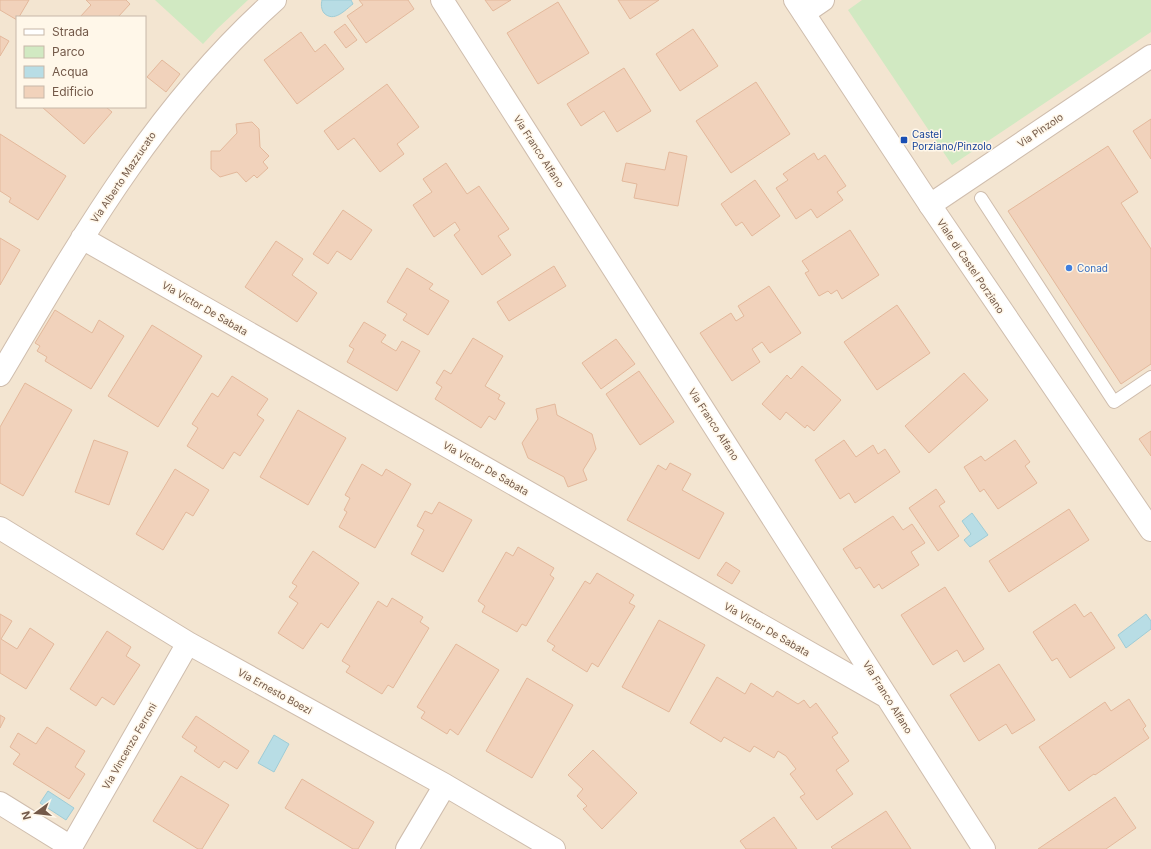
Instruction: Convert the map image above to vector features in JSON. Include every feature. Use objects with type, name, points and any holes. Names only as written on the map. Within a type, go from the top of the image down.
[{"type":"street","name":"Via Alberto Mazzucato","points":[[0,375],[82,238],[157,127],[224,50],[275,0]]},
{"type":"street","name":"Via Franco Alfano","points":[[442,0],[984,849]]},
{"type":"street","points":[[800,7],[824,0]]},
{"type":"street","name":"Viale di Castel Porziano","points":[[800,7],[930,205],[1148,521]]},
{"type":"street","name":"Via Pinzolo","points":[[930,205],[1151,56]]},
{"type":"street","name":"Via Victor De Sabata","points":[[82,238],[889,699]]},
{"type":"street","name":"Via Ernesto Boezi","points":[[0,528],[188,643],[445,785],[554,849]]},
{"type":"street","name":"Via Vincenzo Ferroni","points":[[71,848],[188,643]]},
{"type":"street","points":[[407,849],[445,785]]},
{"type":"street","points":[[0,803],[71,848]]},
{"type":"lane","points":[[981,198],[1114,402],[1151,378]]},
{"type":"shaded area","points":[[0,0],[1151,0],[1151,849],[0,849]]},
{"type":"green space","points":[[155,0],[248,0],[203,44]]},
{"type":"green space","points":[[862,0],[1151,0],[1151,32],[952,165],[848,10]]},
{"type":"water","points":[[322,0],[351,0],[353,4],[343,12],[332,17],[324,13]]},
{"type":"water","points":[[972,513],[988,535],[970,547],[964,540],[971,534],[962,521]]},
{"type":"water","points":[[1146,614],[1151,621],[1151,629],[1126,648],[1118,635]]},
{"type":"water","points":[[274,735],[289,744],[274,772],[258,763]]},
{"type":"water","points":[[48,791],[74,808],[66,820],[40,803]]},
{"type":"building","points":[[0,0],[29,0],[20,16],[16,16],[16,19],[0,10]]},
{"type":"building","points":[[86,0],[126,0],[130,4],[119,16],[81,16],[91,5]]},
{"type":"building","points":[[359,0],[408,0],[414,9],[366,43],[347,16],[363,5]]},
{"type":"building","points":[[485,0],[511,0],[493,11]]},
{"type":"building","points":[[618,0],[659,0],[630,19]]},
{"type":"building","points":[[558,2],[589,53],[538,84],[507,33]]},
{"type":"building","points":[[345,24],[357,40],[346,48],[334,32]]},
{"type":"building","points":[[693,29],[718,66],[680,91],[656,54]]},
{"type":"building","points":[[301,32],[315,52],[325,44],[344,69],[297,104],[264,60]]},
{"type":"building","points":[[0,36],[9,41],[0,56]]},
{"type":"building","points":[[162,60],[180,74],[166,92],[147,77]]},
{"type":"building","points":[[624,68],[651,111],[617,132],[604,111],[581,126],[567,104]]},
{"type":"building","points":[[756,82],[790,134],[731,173],[696,121]]},
{"type":"building","points":[[387,84],[419,127],[397,144],[404,154],[380,172],[354,138],[338,150],[324,131]]},
{"type":"building","points":[[43,108],[107,108],[112,112],[84,144]]},
{"type":"building","points":[[1151,119],[1151,159],[1133,131]]},
{"type":"building","points":[[252,122],[259,129],[260,147],[269,156],[263,162],[268,168],[257,178],[254,175],[246,182],[237,172],[220,177],[211,169],[211,151],[220,151],[237,133],[236,124]]},
{"type":"building","points":[[0,134],[66,176],[38,220],[9,202],[11,198],[0,191]]},
{"type":"building","points":[[1108,146],[1138,192],[1121,203],[1151,249],[1151,364],[1121,384],[1008,211]]},
{"type":"building","points":[[669,152],[687,156],[678,206],[634,198],[637,184],[622,181],[626,163],[665,170]]},
{"type":"building","points":[[814,153],[818,160],[825,155],[846,186],[837,192],[843,200],[817,218],[811,209],[796,219],[776,188],[788,180],[783,174]]},
{"type":"building","points":[[446,163],[467,194],[479,186],[509,229],[498,236],[511,255],[482,275],[454,235],[460,230],[455,222],[434,237],[413,205],[432,192],[423,179]]},
{"type":"building","points":[[755,180],[780,216],[752,236],[742,222],[736,226],[721,204]]},
{"type":"building","points":[[343,210],[372,230],[351,260],[337,251],[328,264],[313,254]]},
{"type":"building","points":[[850,230],[879,275],[842,299],[837,290],[831,294],[828,291],[819,296],[805,273],[809,271],[802,261]]},
{"type":"building","points":[[0,238],[20,250],[0,285]]},
{"type":"building","points":[[276,241],[303,259],[292,275],[317,293],[297,322],[245,287]]},
{"type":"building","points":[[554,266],[566,286],[509,321],[497,302]]},
{"type":"building","points":[[407,268],[433,284],[429,289],[449,301],[428,335],[403,320],[407,314],[387,302]]},
{"type":"building","points":[[769,286],[801,333],[770,353],[762,342],[752,349],[760,362],[732,381],[700,333],[731,313],[736,321],[744,316],[738,306]]},
{"type":"building","points":[[897,305],[930,353],[877,390],[844,342]]},
{"type":"building","points":[[55,310],[92,333],[99,320],[124,336],[91,389],[45,361],[47,357],[37,351],[40,346],[35,343]]},
{"type":"building","points":[[364,322],[386,335],[381,342],[396,351],[402,341],[420,351],[397,391],[347,362],[354,349],[349,346]]},
{"type":"building","points":[[152,325],[202,356],[158,427],[108,396]]},
{"type":"building","points":[[473,338],[503,356],[485,386],[500,395],[498,399],[505,403],[495,420],[489,416],[481,428],[435,399],[442,387],[436,383],[444,370],[451,374]]},
{"type":"building","points":[[616,339],[635,364],[601,389],[582,363]]},
{"type":"building","points":[[802,366],[841,400],[814,431],[807,425],[805,428],[786,412],[780,420],[762,404],[787,375],[791,379]]},
{"type":"building","points":[[639,371],[674,422],[640,445],[606,394]]},
{"type":"building","points":[[964,373],[988,400],[929,453],[905,426]]},
{"type":"building","points":[[232,376],[268,399],[257,415],[264,420],[240,456],[234,452],[223,469],[187,446],[198,428],[192,424],[212,393],[218,397]]},
{"type":"building","points":[[25,383],[72,410],[23,496],[0,483],[0,427]]},
{"type":"building","points":[[555,404],[557,415],[592,434],[596,449],[583,470],[587,480],[568,487],[564,477],[528,458],[522,443],[538,419],[536,409]]},
{"type":"building","points":[[298,410],[346,438],[308,505],[260,477]]},
{"type":"building","points":[[1151,431],[1151,456],[1139,439]]},
{"type":"building","points":[[94,440],[128,452],[109,505],[75,492]]},
{"type":"building","points":[[844,440],[856,457],[873,445],[878,454],[885,449],[900,472],[855,503],[849,493],[840,499],[815,460]]},
{"type":"building","points":[[1015,440],[1030,462],[1025,466],[1037,483],[998,509],[984,489],[980,492],[964,467],[981,456],[985,461]]},
{"type":"building","points":[[670,463],[691,474],[682,490],[724,513],[699,559],[627,520],[658,465],[666,470]]},
{"type":"building","points":[[362,464],[382,476],[386,469],[411,484],[375,548],[339,527],[347,512],[344,510],[350,498],[345,495]]},
{"type":"building","points":[[175,469],[209,490],[193,516],[186,512],[163,550],[136,534]]},
{"type":"building","points":[[936,489],[945,502],[939,506],[959,536],[938,551],[909,508]]},
{"type":"building","points":[[439,502],[472,520],[443,572],[411,554],[424,530],[417,526],[425,511],[432,514]]},
{"type":"building","points":[[1069,509],[1089,540],[1009,592],[989,561]]},
{"type":"building","points":[[893,516],[903,530],[912,524],[925,543],[911,552],[919,565],[882,589],[879,584],[874,588],[860,567],[856,569],[843,549]]},
{"type":"building","points":[[518,547],[554,568],[550,575],[554,578],[526,626],[522,624],[517,632],[482,612],[485,606],[478,601],[506,552],[513,556]]},
{"type":"building","points":[[313,551],[359,583],[328,628],[321,623],[303,649],[278,633],[298,603],[289,597],[297,586],[292,583]]},
{"type":"building","points":[[726,562],[740,571],[732,584],[717,575]]},
{"type":"building","points":[[597,573],[634,595],[629,603],[635,606],[598,667],[592,663],[587,672],[552,650],[555,646],[547,641],[585,581],[590,584]]},
{"type":"building","points":[[945,587],[984,649],[964,662],[957,650],[933,665],[901,615]]},
{"type":"building","points":[[392,598],[423,617],[420,622],[429,628],[393,688],[388,685],[382,694],[346,672],[350,666],[342,661],[378,601],[387,607]]},
{"type":"building","points":[[1075,604],[1084,617],[1091,612],[1115,648],[1070,678],[1057,658],[1052,661],[1033,632]]},
{"type":"building","points":[[0,614],[12,621],[1,639],[17,649],[30,628],[54,644],[26,689],[0,673]]},
{"type":"building","points":[[659,620],[705,645],[669,712],[622,687]]},
{"type":"building","points":[[107,631],[131,647],[126,656],[140,665],[114,705],[102,697],[96,706],[70,689]]},
{"type":"building","points":[[456,644],[499,670],[458,735],[450,729],[447,734],[421,718],[425,712],[417,707]]},
{"type":"building","points":[[999,664],[1035,720],[1012,734],[1006,724],[979,741],[950,695]]},
{"type":"building","points":[[717,677],[745,694],[751,683],[773,697],[777,691],[798,704],[804,700],[810,708],[816,703],[838,733],[832,737],[849,761],[836,770],[853,794],[817,820],[800,797],[805,794],[790,774],[796,769],[786,756],[778,751],[774,758],[754,746],[750,752],[724,737],[721,742],[690,723]]},
{"type":"building","points":[[527,678],[573,705],[532,778],[486,751]]},
{"type":"building","points":[[1129,699],[1146,726],[1143,729],[1149,738],[1069,791],[1039,747],[1105,702],[1111,711]]},
{"type":"building","points":[[0,715],[5,718],[0,728]]},
{"type":"building","points":[[196,716],[249,751],[237,769],[224,761],[219,768],[194,751],[197,747],[182,737]]},
{"type":"building","points":[[47,727],[85,751],[75,767],[85,774],[69,799],[13,764],[20,754],[10,747],[18,733],[36,744]]},
{"type":"building","points":[[593,750],[637,793],[602,829],[583,809],[587,806],[577,796],[583,789],[568,775]]},
{"type":"building","points":[[181,776],[229,805],[202,849],[198,849],[153,821]]},
{"type":"building","points":[[302,779],[374,822],[358,849],[353,849],[285,808]]},
{"type":"building","points":[[1115,797],[1136,828],[1106,849],[1038,849]]},
{"type":"building","points":[[886,811],[911,849],[833,849],[831,847]]},
{"type":"building","points":[[774,817],[797,849],[746,849],[740,841]]},
{"type":"place","name":"Castel Porziano/Pinzolo","points":[[904,140]]},
{"type":"place","name":"Conad","points":[[1069,268]]}]
